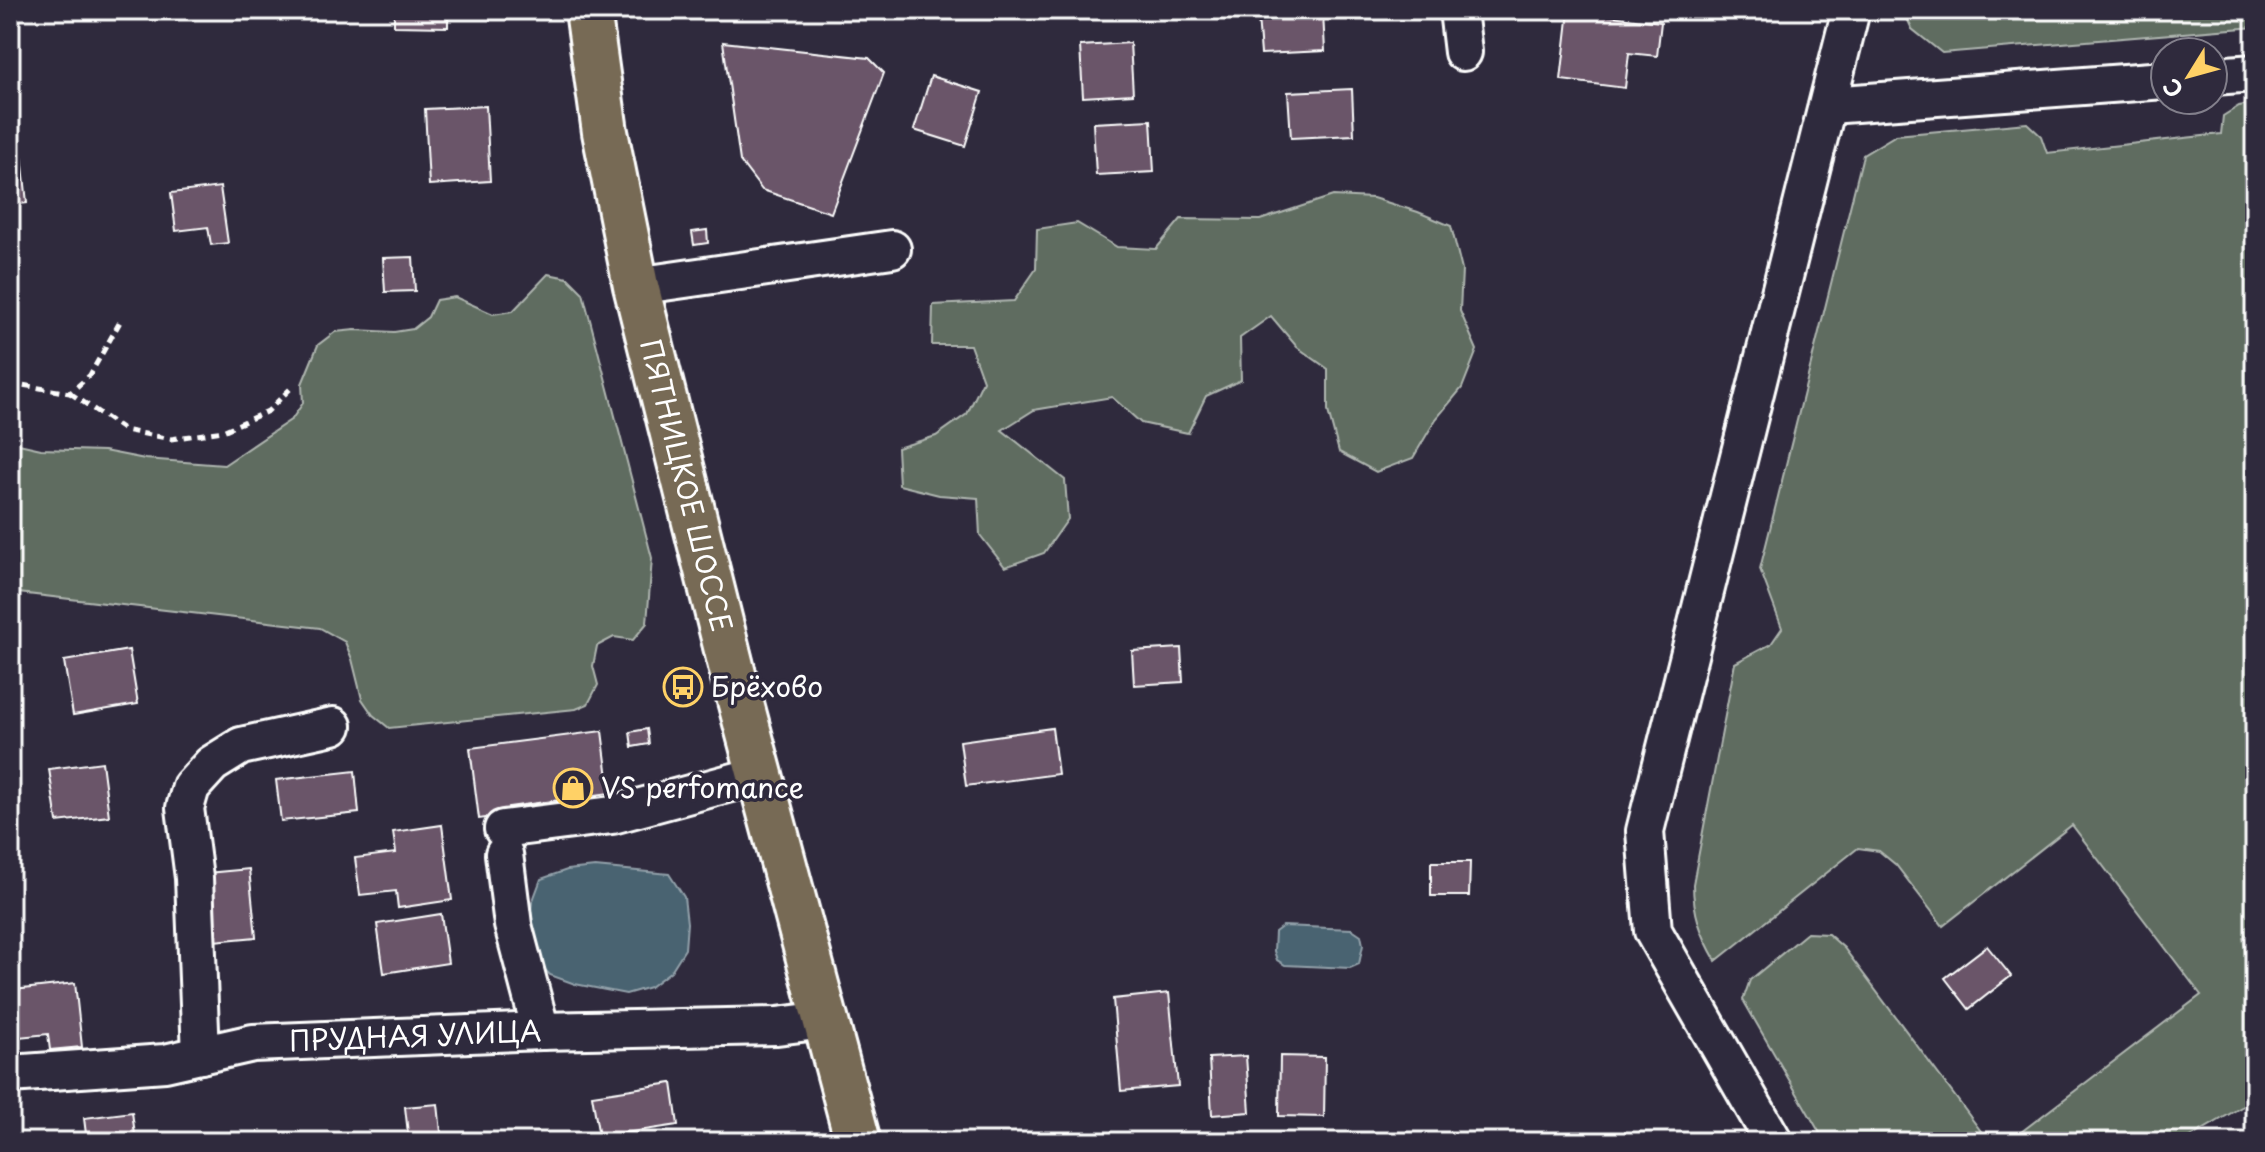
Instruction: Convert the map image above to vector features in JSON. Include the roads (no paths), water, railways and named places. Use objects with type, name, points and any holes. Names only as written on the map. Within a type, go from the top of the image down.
[{"type":"main road","name":"ПЯТНИЦКОЕ ШОССЕ","points":[[588,10],[605,132],[636,286],[760,775],[858,1142]]},
{"type":"street","points":[[1458,10],[1463,52]]},
{"type":"street","points":[[1774,1142],[1653,931],[1645,831],[1851,10]]},
{"type":"street","points":[[2229,75],[2255,73]]},
{"type":"street","points":[[1829,105],[2149,81]]},
{"type":"street","points":[[636,286],[892,249]]},
{"type":"street","points":[[201,1055],[194,878],[185,808],[191,787],[212,764],[241,746],[333,726]]},
{"type":"street","points":[[541,1031],[513,925],[504,842],[760,775]]},
{"type":"street","name":"ПРУДНАЯ УЛИЦА","points":[[10,1074],[165,1063],[253,1043],[541,1031],[777,1026],[825,1020]]},
{"type":"water","points":[[595,867],[669,874],[684,897],[687,923],[685,949],[671,971],[650,987],[626,994],[575,984],[550,975],[532,956],[529,928],[532,903],[541,879],[567,870]]},
{"type":"water","points":[[1283,926],[1352,929],[1361,935],[1363,945],[1359,964],[1350,968],[1285,965],[1277,960],[1274,951],[1275,932]]},
{"type":"place","name":"Брёхово","points":[[683,687]]},
{"type":"place","name":"VS perfomance","points":[[573,788]]}]
